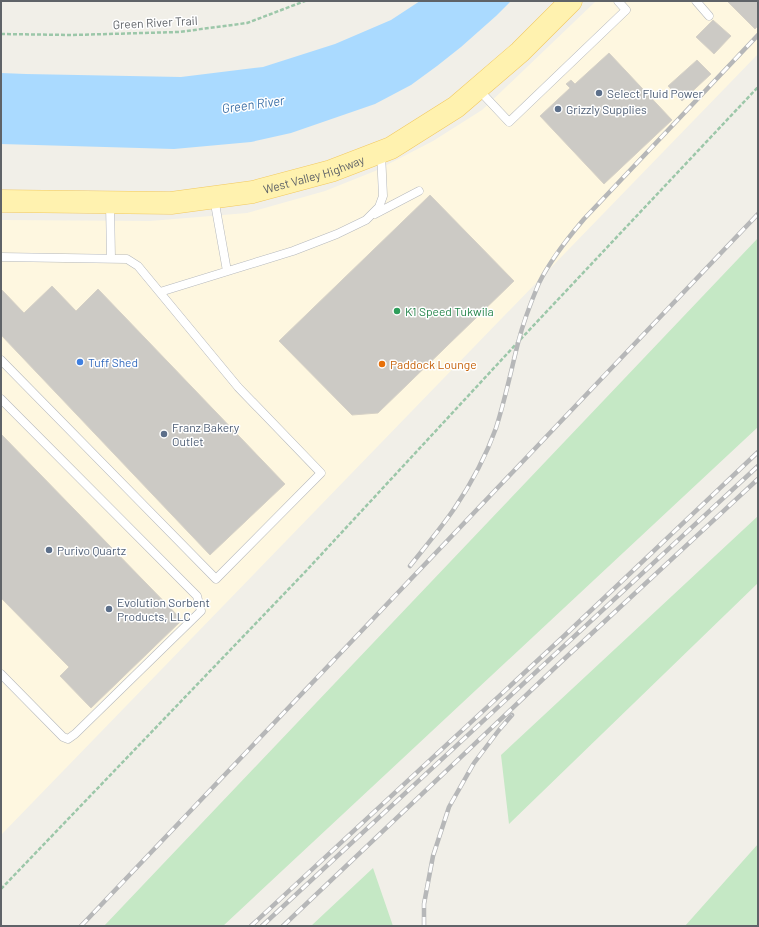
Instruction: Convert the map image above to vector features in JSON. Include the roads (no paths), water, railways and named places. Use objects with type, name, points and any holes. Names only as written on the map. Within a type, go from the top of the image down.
[{"type":"main road","name":"West Valley Highway","points":[[1,201],[171,203],[253,192],[331,171],[391,148],[456,108],[520,52],[571,1]]},
{"type":"lane","points":[[478,89],[509,122],[626,10],[618,1]]},
{"type":"lane","points":[[696,1],[710,16]]},
{"type":"lane","points":[[366,220],[379,207],[383,196],[381,152]]},
{"type":"lane","points":[[160,292],[293,251],[337,234],[419,191]]},
{"type":"lane","points":[[214,197],[227,271]]},
{"type":"lane","points":[[110,202],[111,258]]},
{"type":"lane","points":[[1,257],[127,258],[138,266],[238,388],[321,473],[216,579],[1,360]]},
{"type":"lane","points":[[1,399],[197,596],[201,611],[75,734],[68,739],[63,738],[1,674]]},
{"type":"water","name":"Green River","points":[[420,1],[511,1],[461,47],[411,85],[375,104],[291,133],[251,142],[174,149],[1,144],[1,73],[181,77],[263,67],[335,44],[391,20]]},
{"type":"railway","points":[[410,566],[454,509],[483,459],[496,428],[527,313],[539,283],[554,257],[584,219],[758,35]]},
{"type":"railway","points":[[81,926],[758,214]]},
{"type":"railway","points":[[251,926],[564,636],[758,452]]},
{"type":"railway","points":[[262,926],[758,466]]},
{"type":"railway","points":[[283,926],[561,662],[758,479]]},
{"type":"railway","points":[[424,926],[424,904],[433,856],[449,807],[474,763],[512,715]]},
{"type":"place","name":"Select Fluid Power","points":[[599,93]]},
{"type":"place","name":"Grizzly Supplies","points":[[558,109]]},
{"type":"place","name":"K1 Speed Tukwila","points":[[397,311]]},
{"type":"place","name":"Tuff Shed","points":[[80,362]]},
{"type":"place","name":"Paddock Lounge","points":[[382,364]]},
{"type":"place","name":"Franz Bakery Outlet","points":[[164,434]]},
{"type":"place","name":"Purivo Quartz","points":[[49,550]]},
{"type":"place","name":"Evolution Sorbent Products, LLC","points":[[109,609]]}]
